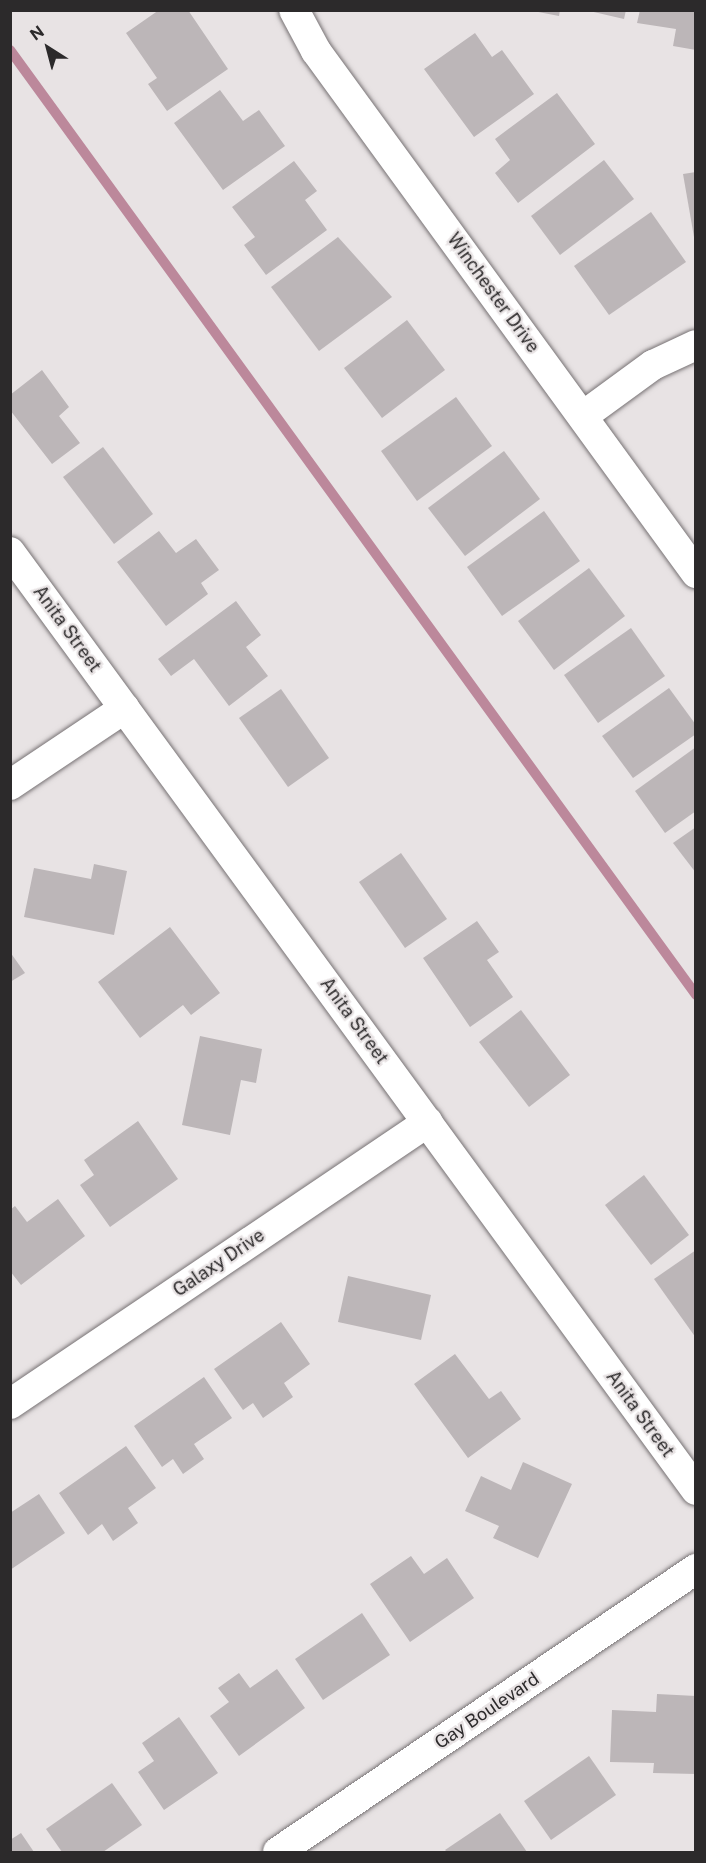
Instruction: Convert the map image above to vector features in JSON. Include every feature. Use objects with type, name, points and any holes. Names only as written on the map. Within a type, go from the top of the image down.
[{"type":"street","name":"Winchester Drive","points":[[294,10],[316,51],[696,573]]},
{"type":"street","points":[[583,416],[653,365],[696,345]]},
{"type":"street","name":"Anita Street","points":[[10,552],[696,1490]]},
{"type":"street","points":[[10,785],[125,708]]},
{"type":"street","name":"Galaxy Drive","points":[[10,1404],[428,1122]]},
{"type":"street","name":"Gay Boulevard","points":[[278,1852],[696,1569]]},
{"type":"building","points":[[159,10],[188,10],[228,69],[167,111],[148,84],[157,78],[126,33]]},
{"type":"building","points":[[528,10],[560,10],[559,16]]},
{"type":"building","points":[[585,10],[626,10],[624,19]]},
{"type":"building","points":[[640,10],[696,10],[696,50],[673,46],[676,29],[637,23]]},
{"type":"building","points":[[475,33],[492,57],[502,50],[534,94],[474,137],[424,69]]},
{"type":"building","points":[[220,90],[243,121],[259,110],[285,146],[223,190],[174,123]]},
{"type":"building","points":[[557,93],[595,144],[518,203],[495,173],[510,160],[495,139]]},
{"type":"building","points":[[604,160],[634,199],[560,255],[531,216]]},
{"type":"building","points":[[294,161],[317,191],[305,200],[327,230],[266,275],[244,245],[255,237],[232,207]]},
{"type":"building","points":[[696,172],[696,236],[694,237],[683,174]]},
{"type":"building","points":[[651,212],[686,262],[609,315],[574,266]]},
{"type":"building","points":[[338,237],[392,297],[319,351],[271,287]]},
{"type":"building","points":[[407,320],[445,370],[382,418],[344,368]]},
{"type":"building","points":[[42,370],[69,407],[59,416],[80,443],[52,464],[10,410],[10,395]]},
{"type":"building","points":[[456,397],[492,446],[417,501],[381,451]]},
{"type":"building","points":[[103,447],[153,514],[114,544],[63,477]]},
{"type":"building","points":[[504,451],[540,499],[465,556],[428,508]]},
{"type":"building","points":[[544,511],[580,561],[502,616],[467,567]]},
{"type":"building","points":[[159,531],[176,553],[196,539],[219,570],[201,583],[208,594],[166,626],[117,562]]},
{"type":"building","points":[[589,568],[625,616],[554,670],[518,621]]},
{"type":"building","points":[[236,601],[261,635],[246,647],[268,676],[229,706],[194,659],[171,676],[158,659]]},
{"type":"building","points":[[631,628],[665,676],[598,723],[564,675]]},
{"type":"building","points":[[669,688],[696,725],[696,734],[633,778],[602,736]]},
{"type":"building","points":[[281,689],[329,758],[288,787],[239,718]]},
{"type":"building","points":[[696,747],[696,811],[665,833],[635,791]]},
{"type":"building","points":[[696,827],[696,873],[673,843]]},
{"type":"building","points":[[401,853],[447,919],[405,948],[359,882]]},
{"type":"building","points":[[94,864],[127,871],[114,935],[24,917],[34,868],[91,879]]},
{"type":"building","points":[[477,921],[499,952],[487,960],[513,997],[470,1027],[423,958]]},
{"type":"building","points":[[170,927],[220,993],[191,1015],[183,1005],[140,1038],[98,982]]},
{"type":"building","points":[[10,952],[25,973],[10,982]]},
{"type":"building","points":[[521,1010],[570,1075],[529,1107],[479,1042]]},
{"type":"building","points":[[200,1036],[262,1049],[256,1083],[241,1080],[230,1135],[182,1125]]},
{"type":"building","points":[[138,1121],[178,1179],[110,1227],[80,1185],[94,1175],[84,1160]]},
{"type":"building","points":[[644,1175],[689,1235],[651,1265],[605,1205]]},
{"type":"building","points":[[58,1199],[85,1236],[21,1285],[10,1271],[10,1210],[15,1206],[27,1222]]},
{"type":"building","points":[[696,1250],[696,1338],[654,1279]]},
{"type":"building","points":[[348,1276],[431,1295],[421,1340],[338,1322]]},
{"type":"building","points":[[281,1322],[310,1364],[284,1383],[293,1397],[263,1418],[253,1403],[243,1410],[214,1369]]},
{"type":"building","points":[[455,1354],[489,1399],[501,1391],[521,1419],[468,1458],[414,1384]]},
{"type":"building","points":[[204,1377],[232,1418],[194,1444],[204,1459],[183,1474],[173,1459],[162,1467],[134,1426]]},
{"type":"building","points":[[126,1446],[156,1488],[128,1508],[138,1523],[113,1541],[102,1524],[88,1535],[59,1493]]},
{"type":"building","points":[[523,1462],[572,1484],[538,1558],[493,1538],[499,1526],[465,1511],[481,1476],[511,1490]]},
{"type":"building","points":[[39,1494],[65,1533],[10,1570],[10,1513]]},
{"type":"building","points":[[411,1556],[424,1574],[447,1558],[474,1598],[410,1642],[370,1584]]},
{"type":"building","points":[[362,1613],[390,1655],[323,1700],[295,1659]]},
{"type":"building","points":[[277,1669],[305,1708],[239,1756],[210,1716],[229,1702],[218,1688],[239,1673],[250,1688]]},
{"type":"building","points":[[657,1694],[696,1696],[696,1774],[653,1773],[654,1763],[610,1762],[612,1710],[656,1712]]},
{"type":"building","points":[[179,1717],[218,1773],[164,1810],[138,1772],[154,1761],[142,1743]]},
{"type":"building","points":[[589,1756],[616,1795],[551,1840],[524,1801]]},
{"type":"building","points":[[112,1783],[142,1825],[103,1852],[62,1852],[46,1829]]},
{"type":"building","points":[[500,1813],[527,1852],[447,1852],[445,1850]]},
{"type":"building","points":[[21,1833],[34,1852],[10,1852],[10,1840]]},
{"type":"waterway","points":[[10,50],[696,995]]}]
